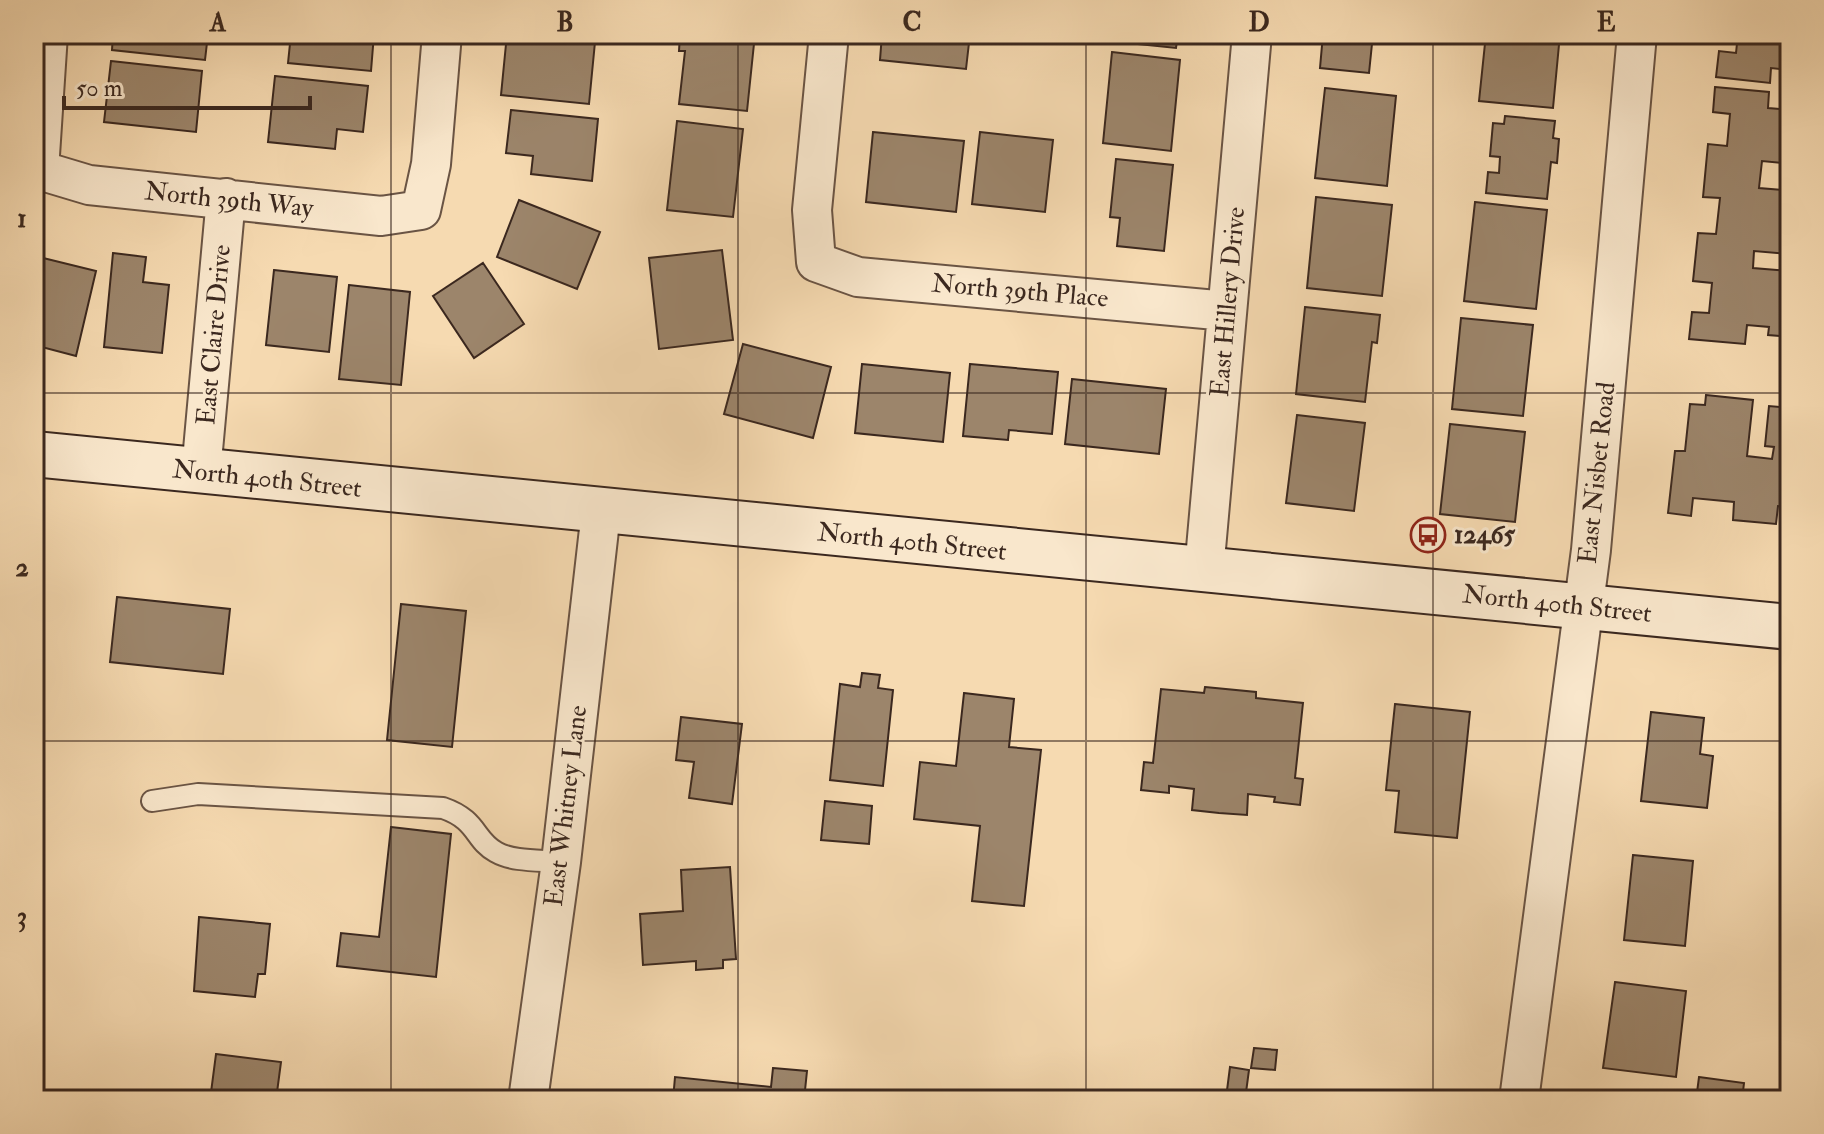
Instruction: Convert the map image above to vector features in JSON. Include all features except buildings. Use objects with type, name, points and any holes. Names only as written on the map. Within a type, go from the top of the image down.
[{"type":"main road","name":"North 40th Street","points":[[34,454],[1790,627]]},
{"type":"street","name":"North 39th Way","points":[[48,34],[39,170],[89,185],[381,216],[421,210],[431,164],[442,34]]},
{"type":"street","name":"North 39th Place","points":[[829,34],[812,210],[816,262],[858,277],[1227,311]]},
{"type":"street","name":"East Hillery Drive","points":[[1204,571],[1252,34]]},
{"type":"street","name":"East Nisbet Road","points":[[1519,1100],[1583,607],[1637,34]]},
{"type":"street","name":"East Claire Drive","points":[[201,472],[226,198]]},
{"type":"street","name":"East Whitney Lane","points":[[528,1100],[561,862],[601,512]]},
{"type":"lane","points":[[152,801],[198,794],[443,808],[462,814],[494,852],[511,857],[561,862]]},
{"type":"place","name":"12465","points":[[1428,535]]}]
